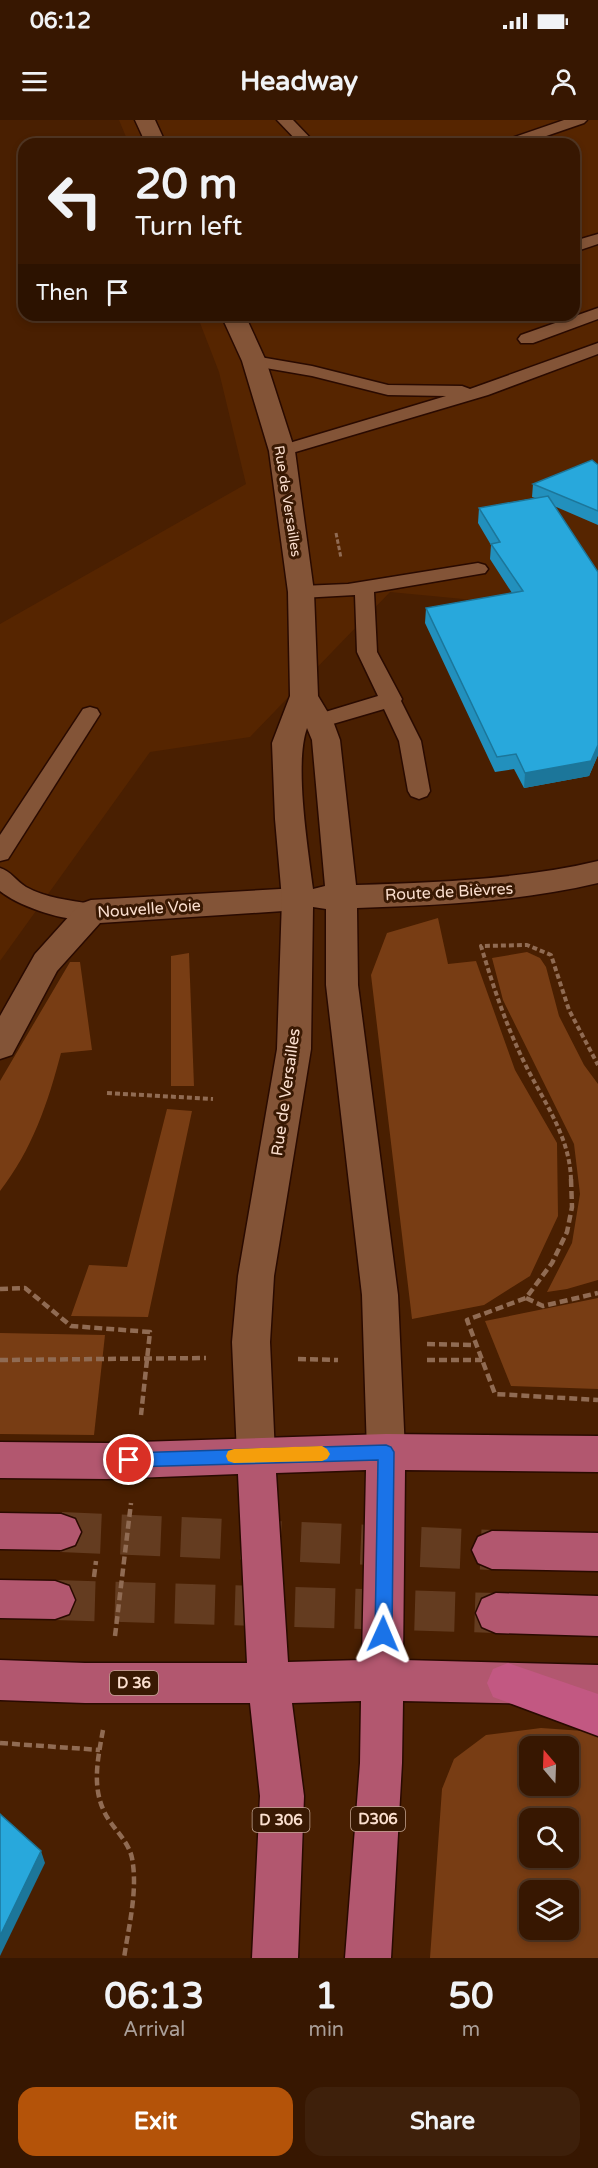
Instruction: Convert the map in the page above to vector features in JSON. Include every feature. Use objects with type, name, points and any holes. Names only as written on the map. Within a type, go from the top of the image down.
[{"type":"highway","points":[[507,1683],[598,1714]]},
{"type":"main road","points":[[145,120],[153,138]]},
{"type":"main road","name":"Rue de Versailles","points":[[236,321],[254,361],[282,451],[301,592],[304,696],[287,743],[290,819],[298,899],[294,1049],[256,1276],[251,1342],[256,1455]]},
{"type":"main road","points":[[304,696],[320,721],[326,740],[341,897],[342,985],[380,1295],[386,1452],[383,1680]]},
{"type":"main road","name":"Route de Bièvres","points":[[298,899],[530,886],[598,872]]},
{"type":"main road","name":"Nouvelle Voie","points":[[0,1046],[46,963],[91,912],[298,899]]},
{"type":"main road","points":[[0,1460],[107,1461],[386,1452],[598,1454]]},
{"type":"main road","name":"D 306","points":[[256,1455],[269,1683],[282,1796],[274,1958]]},
{"type":"main road","points":[[0,1531],[61,1532]]},
{"type":"main road","points":[[492,1550],[598,1552]]},
{"type":"main road","points":[[0,1599],[55,1600]]},
{"type":"main road","points":[[496,1613],[598,1616]]},
{"type":"main road","name":"D 36","points":[[0,1680],[110,1683],[383,1680],[598,1685]]},
{"type":"main road","name":"D306","points":[[368,1958],[381,1763],[383,1680]]},
{"type":"lane","points":[[285,120],[302,138]]},
{"type":"lane","points":[[526,138],[579,120]]},
{"type":"lane","points":[[580,246],[598,239]]},
{"type":"lane","points":[[580,320],[598,313]]},
{"type":"lane","points":[[527,339],[576,321]]},
{"type":"lane","points":[[282,451],[482,391],[598,348]]},
{"type":"lane","points":[[254,361],[312,371],[388,390],[482,391]]},
{"type":"lane","points":[[301,592],[364,588],[478,569]]},
{"type":"lane","points":[[364,588],[367,651],[392,699],[410,741],[419,791]]},
{"type":"lane","points":[[320,721],[392,699]]},
{"type":"lane","points":[[0,853],[90,714]]},
{"type":"lane","points":[[0,876],[4,884],[31,899],[58,907],[91,912]]},
{"type":"path","points":[[598,1065],[569,1010],[550,955],[527,945],[481,946],[495,998],[524,1062],[563,1135],[571,1167],[572,1207],[567,1232],[552,1263],[526,1298],[467,1320],[495,1394],[598,1400]]},
{"type":"path","points":[[107,1093],[213,1099]]},
{"type":"path","points":[[0,1289],[25,1288],[71,1326],[150,1332],[141,1416]]},
{"type":"path","points":[[526,1298],[543,1306],[598,1293]]},
{"type":"path","points":[[418,1344],[477,1346]]},
{"type":"path","points":[[124,1958],[134,1890],[132,1856],[122,1835],[100,1808],[96,1794],[132,1498]]},
{"type":"path","points":[[0,1743],[100,1750]]},
{"type":"shaded area","points":[[119,120],[598,120],[598,612],[390,592],[250,737],[150,752],[0,961],[0,624],[246,484],[219,372],[199,321],[580,321],[580,138],[126,138]]},
{"type":"shaded area","points":[[438,918],[448,964],[476,961],[515,1070],[557,1143],[558,1216],[530,1276],[484,1305],[412,1319],[371,975],[387,933]]},
{"type":"shaded area","points":[[527,952],[540,958],[546,967],[559,1016],[584,1065],[598,1084],[598,1280],[547,1292],[572,1243],[580,1194],[574,1144],[503,1000],[492,958]]},
{"type":"shaded area","points":[[189,953],[194,1086],[171,1086],[171,956]]},
{"type":"shaded area","points":[[70,962],[80,962],[92,1050],[61,1053],[38,1125],[21,1159],[0,1191],[0,1081]]},
{"type":"shaded area","points":[[167,1109],[192,1111],[148,1317],[71,1316],[89,1265],[127,1267]]},
{"type":"shaded area","points":[[598,1298],[598,1389],[511,1386],[485,1321]]},
{"type":"shaded area","points":[[0,1333],[105,1335],[94,1435],[0,1434]]},
{"type":"shaded area","points":[[541,1728],[598,1732],[598,1958],[430,1958],[442,1789],[454,1759],[486,1735]]},
{"type":"building","points":[[592,460],[598,465],[598,511],[533,484]]},
{"type":"building","points":[[548,496],[598,572],[598,745],[591,761],[525,773],[516,754],[497,757],[426,608],[523,591],[491,544],[500,542],[479,508]]},
{"type":"building","points":[[0,1814],[41,1851],[0,1936]]},
{"type":"tunnel","points":[[61,1532],[492,1550]]},
{"type":"tunnel","points":[[55,1600],[496,1613]]},
{"type":"slow traffic","points":[[234,1456],[322,1454]]},
{"type":"route","points":[[129,1460],[386,1452],[383,1634]]}]
